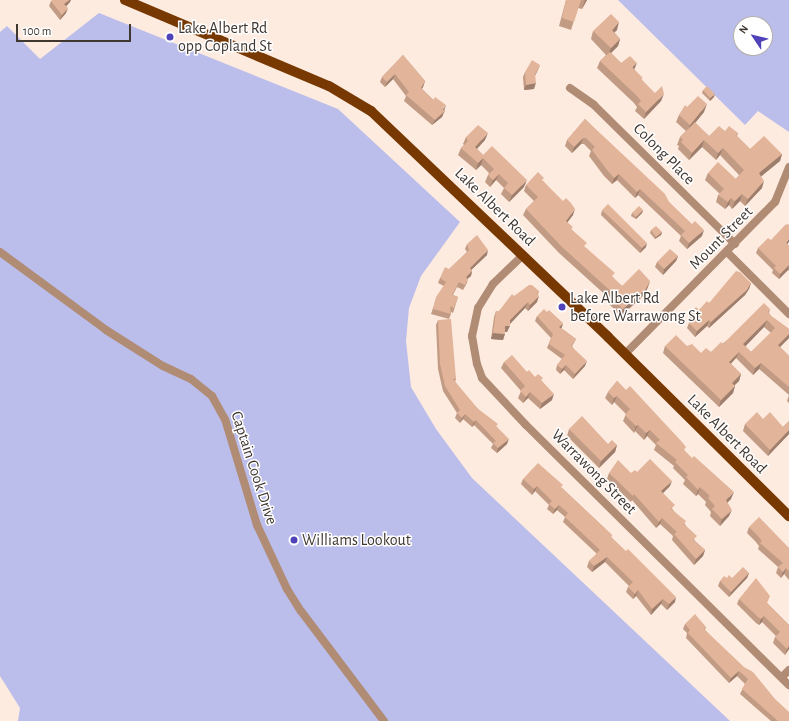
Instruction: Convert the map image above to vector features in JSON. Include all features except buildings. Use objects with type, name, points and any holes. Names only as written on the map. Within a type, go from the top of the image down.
[{"type":"main road","name":"Lake Albert Road","points":[[125,0],[351,97],[389,126],[523,254],[789,516]]},
{"type":"street","name":"Colong Place","points":[[570,88],[594,105],[735,244]]},
{"type":"street","name":"Mount Street","points":[[625,354],[735,244],[778,198],[789,167]]},
{"type":"street","name":"Captain Cook Drive","points":[[0,252],[106,330],[163,366],[191,379],[212,396],[225,418],[257,525],[287,589],[309,622],[384,721]]},
{"type":"street","points":[[727,252],[789,314]]},
{"type":"street","name":"Warrawong Street","points":[[523,254],[493,284],[478,308],[472,336],[476,364],[482,378],[526,425],[789,685]]},
{"type":"street","points":[[782,677],[789,670]]},
{"type":"shaded area","points":[[618,0],[789,0],[789,132],[758,111],[745,125]]},
{"type":"shaded area","points":[[99,13],[338,109],[460,222],[421,276],[409,308],[406,341],[411,387],[436,429],[472,478],[730,721],[18,721],[20,708],[0,676],[0,32],[7,26],[40,59]]},
{"type":"place","name":"Lake Albert Rd opp Copland St","points":[[170,37]]},
{"type":"place","name":"Lake Albert Rd before Warrawong St","points":[[562,307]]},
{"type":"place","name":"Williams Lookout","points":[[294,540]]}]
